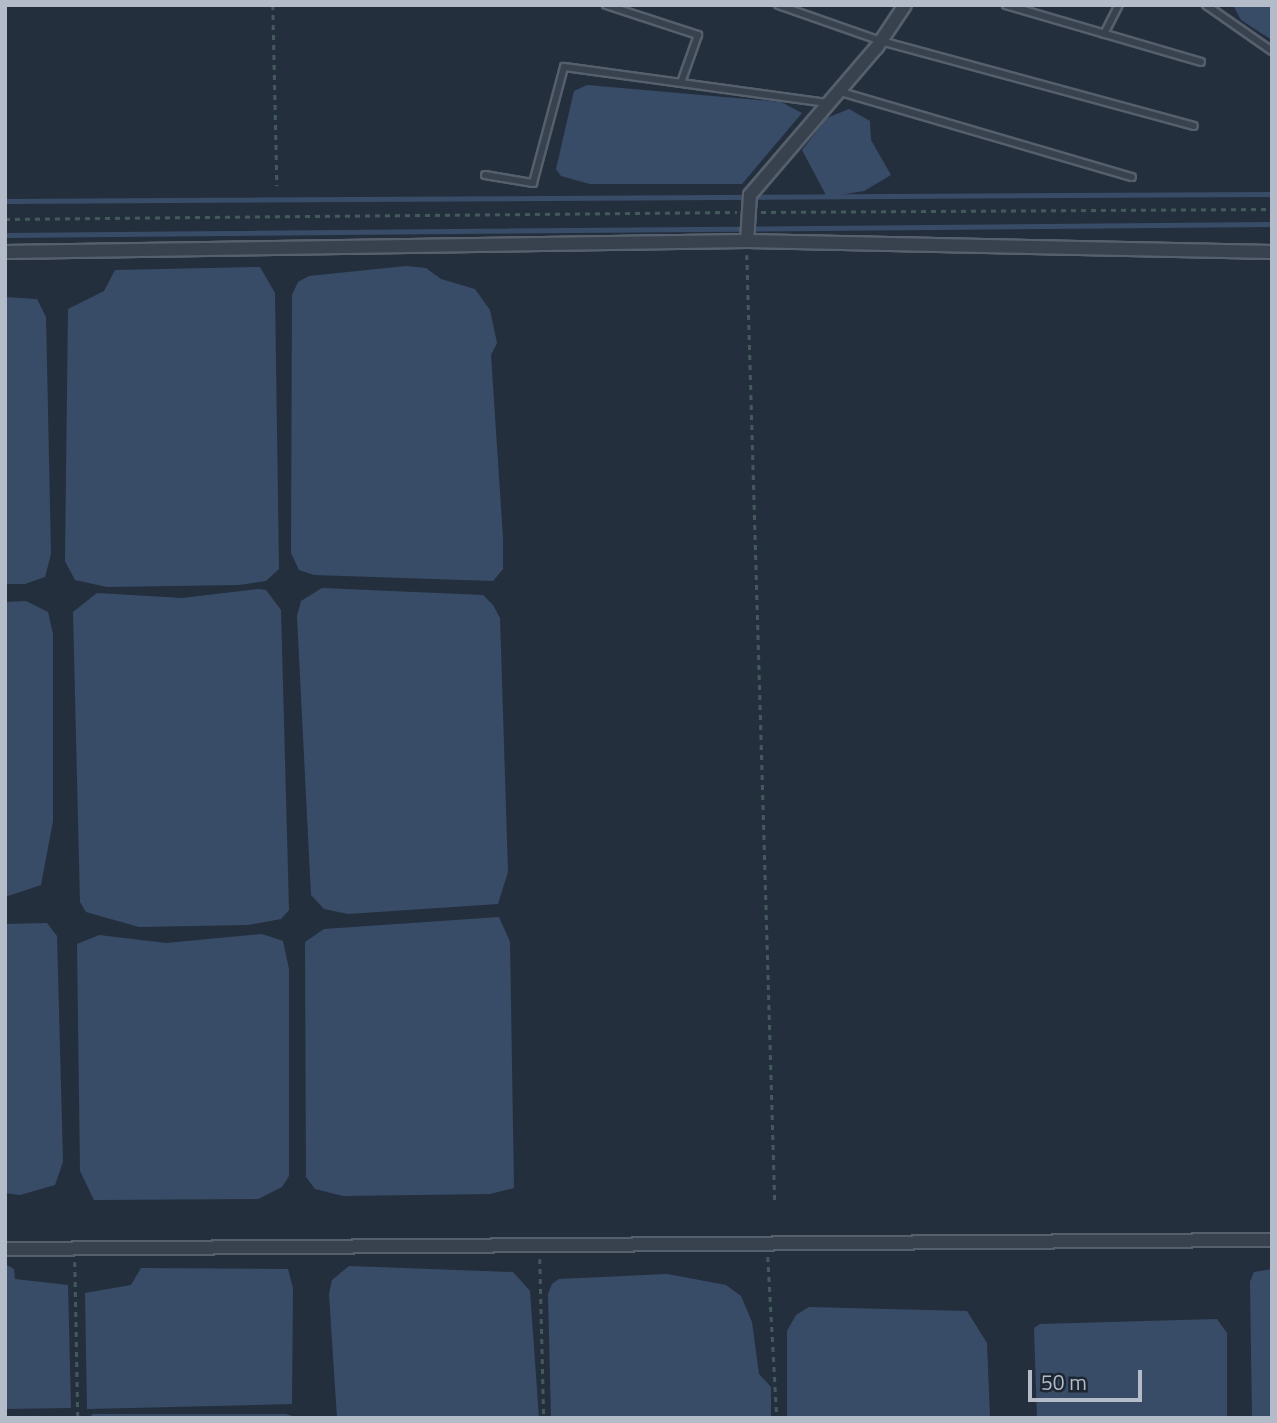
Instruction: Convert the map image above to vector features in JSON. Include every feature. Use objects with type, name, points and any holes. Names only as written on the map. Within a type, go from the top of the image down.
[{"type":"street","points":[[747,238],[749,208],[828,103],[881,41],[905,5]]},
{"type":"street","points":[[5,251],[747,238],[1272,252]]},
{"type":"street","points":[[5,1249],[1272,1240]]},
{"type":"lane","points":[[606,5],[698,35],[682,80]]},
{"type":"lane","points":[[778,5],[881,41],[1194,126]]},
{"type":"lane","points":[[1006,5],[1201,62]]},
{"type":"lane","points":[[1104,34],[1119,5]]},
{"type":"lane","points":[[1206,5],[1272,51]]},
{"type":"lane","points":[[485,175],[533,183],[564,67],[682,80],[828,103]]},
{"type":"lane","points":[[839,91],[1132,177]]},
{"type":"path","points":[[272,5],[277,186]]},
{"type":"path","points":[[5,219],[749,208],[1272,209]]},
{"type":"path","points":[[747,238],[775,1204]]},
{"type":"path","points":[[767,1244],[777,1418]]},
{"type":"path","points":[[540,1245],[544,1418]]},
{"type":"path","points":[[74,1248],[78,1418]]},
{"type":"water","points":[[1233,5],[1272,5],[1272,40],[1241,20]]},
{"type":"water","points":[[587,85],[781,102],[802,113],[742,184],[590,184],[561,176],[556,169],[574,91]]},
{"type":"water","points":[[849,109],[870,121],[871,140],[891,175],[864,191],[827,197],[802,150],[827,118]]},
{"type":"water","points":[[406,266],[426,268],[441,279],[475,289],[490,310],[497,343],[491,355],[503,538],[503,569],[493,581],[314,575],[299,570],[291,553],[292,295],[298,282],[309,276]]},
{"type":"water","points":[[260,267],[275,293],[279,569],[266,581],[239,585],[107,587],[75,580],[65,561],[68,309],[104,291],[115,270]]},
{"type":"water","points":[[5,297],[37,299],[46,317],[51,554],[45,577],[25,584],[5,584]]},
{"type":"water","points":[[322,588],[483,595],[493,605],[500,618],[508,872],[498,904],[348,914],[324,909],[311,895],[297,616],[301,601]]},
{"type":"water","points":[[266,590],[281,610],[289,910],[281,919],[248,925],[139,927],[86,912],[80,902],[73,612],[97,593],[182,598]]},
{"type":"water","points":[[26,601],[48,612],[53,634],[53,821],[41,885],[5,897],[5,602]]},
{"type":"water","points":[[499,917],[510,942],[514,1188],[490,1194],[343,1196],[315,1189],[306,1177],[305,942],[324,929]]},
{"type":"water","points":[[47,923],[57,936],[63,1162],[55,1185],[20,1195],[5,1193],[5,924]]},
{"type":"water","points":[[262,934],[283,941],[289,969],[289,1176],[282,1187],[258,1199],[94,1200],[80,1171],[77,944],[99,935],[166,943]]},
{"type":"water","points":[[5,1264],[14,1269],[15,1279],[68,1285],[71,1408],[5,1409]]},
{"type":"water","points":[[349,1266],[513,1272],[530,1291],[539,1418],[337,1418],[329,1294],[332,1280]]},
{"type":"water","points":[[141,1268],[288,1269],[293,1288],[292,1404],[87,1409],[85,1293],[131,1285]]},
{"type":"water","points":[[1272,1269],[1272,1418],[1252,1418],[1250,1282],[1254,1272]]},
{"type":"water","points":[[667,1274],[726,1285],[741,1296],[752,1322],[759,1374],[771,1387],[771,1418],[551,1418],[548,1294],[552,1284],[559,1279]]},
{"type":"water","points":[[809,1307],[967,1311],[987,1343],[990,1418],[787,1418],[787,1331],[796,1315]]},
{"type":"water","points":[[1217,1319],[1227,1333],[1227,1418],[1037,1418],[1034,1328],[1040,1324]]},
{"type":"water","points":[[93,1414],[286,1414],[299,1418],[88,1418]]},
{"type":"waterway","points":[[5,201],[1272,194]]},
{"type":"waterway","points":[[5,235],[1272,224]]}]
